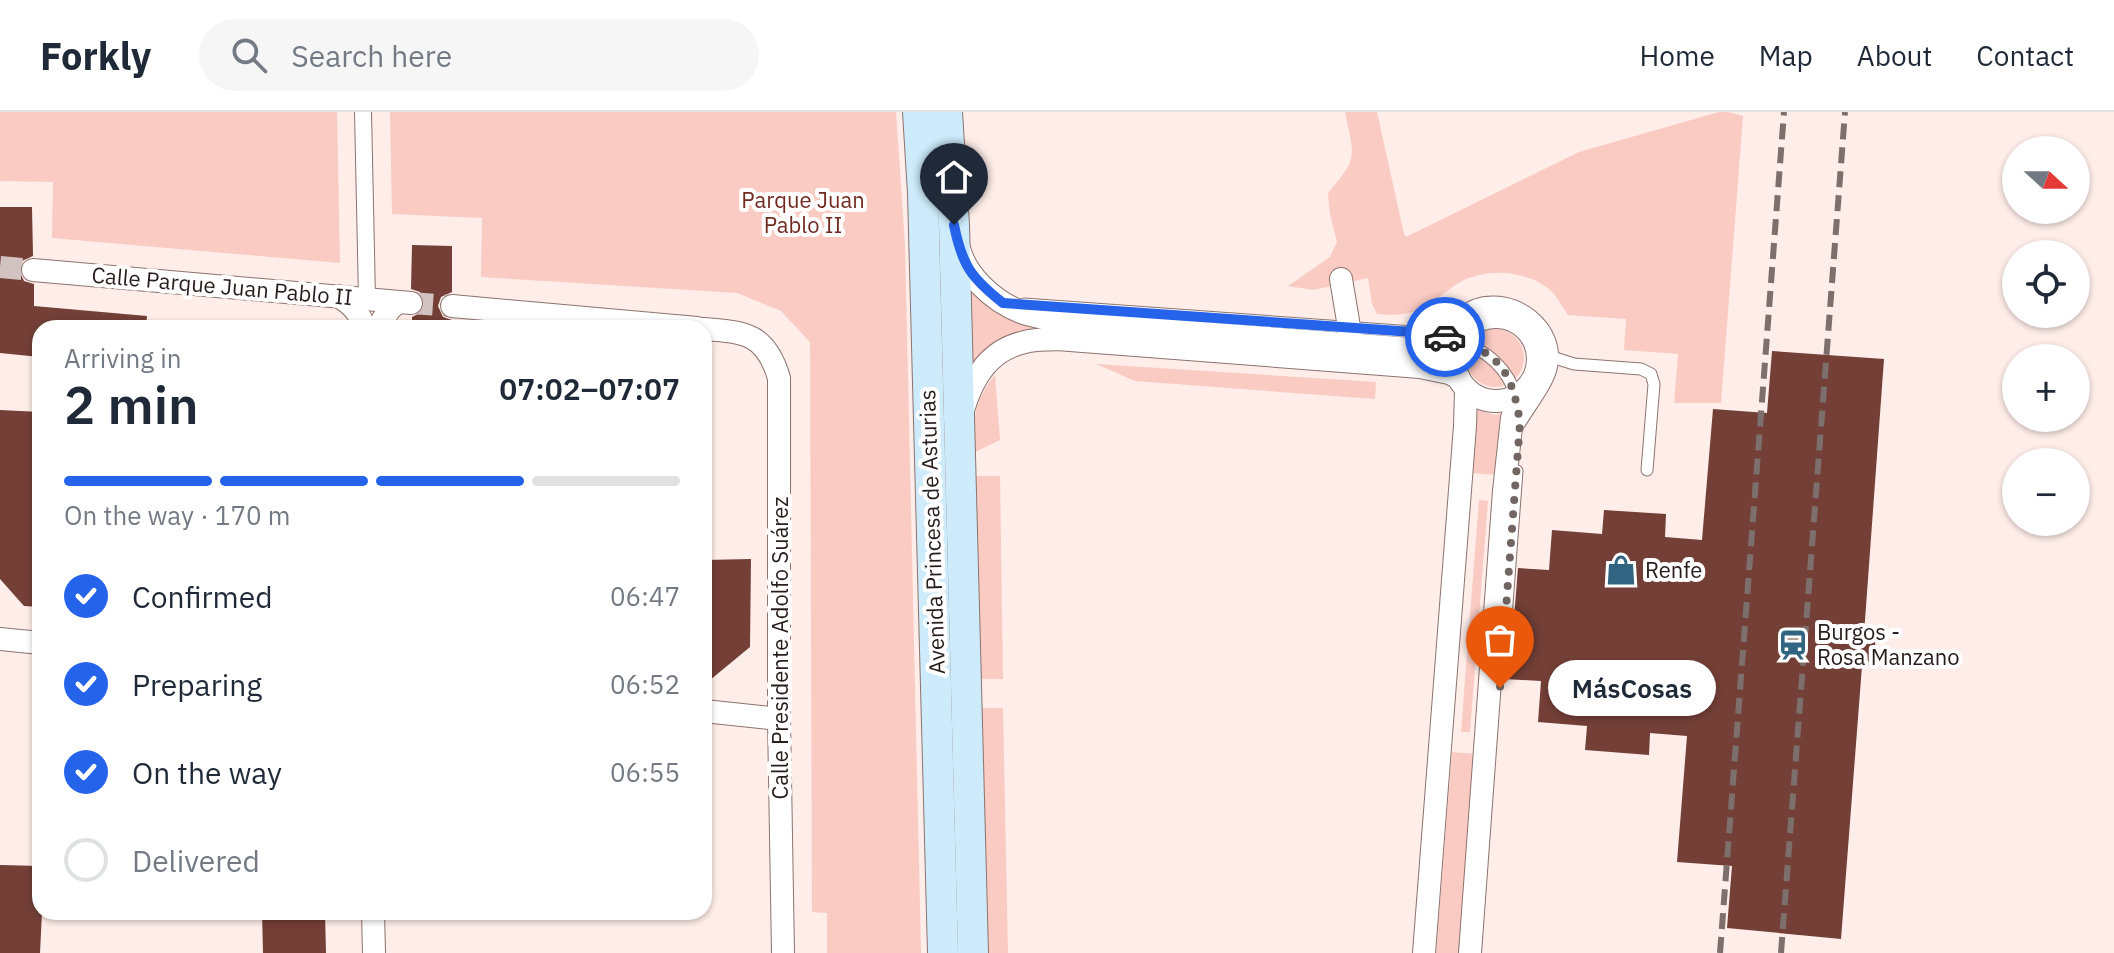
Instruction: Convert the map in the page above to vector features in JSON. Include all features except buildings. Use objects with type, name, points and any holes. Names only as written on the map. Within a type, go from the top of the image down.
[{"type":"main road","name":"Avenida Princesa de Asturias","points":[[918,112],[943,953]]},
{"type":"main road","name":"Avenida Princesa de Asturias","points":[[947,112],[954,225],[973,953]]},
{"type":"street","points":[[363,112],[367,299]]},
{"type":"street","points":[[954,225],[960,255],[986,290],[1022,312],[1058,322],[1351,336],[1426,349],[1458,337],[1478,321],[1494,316],[1511,319],[1526,328],[1532,378],[1512,418],[1504,491],[1470,953]]},
{"type":"street","name":"Calle Parque Juan Pablo II","points":[[33,270],[405,302],[390,309],[382,320]]},
{"type":"street","points":[[1341,279],[1351,336]]},
{"type":"street","points":[[338,296],[356,310],[360,320]]},
{"type":"street","points":[[452,306],[608,320]]},
{"type":"street","name":"Calle Presidente Adolfo Suárez","points":[[712,330],[735,331],[749,336],[764,347],[773,360],[779,378],[783,953]]},
{"type":"street","points":[[1424,953],[1465,426],[1462,384],[1454,361],[1458,337]]},
{"type":"street","name":"Avenida Princesa de Asturias","points":[[959,435],[970,386],[983,366],[1004,350],[1024,342],[1057,339],[1409,366],[1439,370],[1478,398],[1493,401],[1532,378]]},
{"type":"street","points":[[0,639],[32,642]]},
{"type":"street","points":[[712,712],[779,719]]},
{"type":"street","points":[[373,920],[374,953]]},
{"type":"lane","points":[[1427,333],[1436,331],[1476,305],[1494,301],[1527,311],[1540,323],[1549,339],[1532,378],[1520,423],[1480,953]]},
{"type":"lane","points":[[1351,336],[1427,333],[1458,337],[1494,359],[1505,371],[1532,378],[1544,385],[1520,423]]},
{"type":"lane","points":[[1532,378],[1574,364],[1641,369],[1651,374],[1654,384],[1647,470]]},
{"type":"lane","points":[[1520,423],[1532,378]]},
{"type":"green space","points":[[0,112],[337,112],[340,263],[52,238],[53,182],[0,181]]},
{"type":"green space","name":"Parque Juan Pablo II","points":[[390,112],[896,112],[905,245],[921,953],[827,953],[827,913],[812,912],[810,342],[781,311],[737,293],[481,277],[482,218],[392,214]]},
{"type":"green space","points":[[1345,112],[1377,112],[1406,237],[1579,152],[1719,112],[1743,116],[1721,403],[1674,403],[1678,354],[1624,350],[1626,319],[1568,315],[1546,287],[1515,274],[1493,273],[1472,277],[1420,310],[1395,315],[1377,314],[1372,304],[1368,278],[1313,290],[1288,286],[1330,257],[1337,242],[1328,193],[1352,156]]},
{"type":"green space","points":[[971,285],[1012,319],[1035,328],[1000,340],[972,364]]},
{"type":"green space","points":[[1495,329],[1516,337],[1524,358],[1516,379],[1495,387],[1474,379],[1466,358],[1474,337]]},
{"type":"green space","points":[[1096,364],[1376,382],[1375,399],[1135,381]]},
{"type":"green space","points":[[995,375],[1000,440],[973,453],[976,412]]},
{"type":"green space","points":[[1477,410],[1495,415],[1503,413],[1497,475],[1472,473]]},
{"type":"green space","points":[[974,476],[1000,476],[1003,679],[978,679]]},
{"type":"green space","points":[[1479,500],[1488,501],[1470,732],[1461,732]]},
{"type":"green space","points":[[979,708],[1003,708],[1008,953],[984,953]]},
{"type":"green space","points":[[1452,752],[1477,754],[1462,953],[1436,953]]},
{"type":"tunnel","points":[[0,267],[33,270]]},
{"type":"tunnel","points":[[411,303],[452,306]]},
{"type":"railway","points":[[1720,953],[1784,112]]},
{"type":"railway","points":[[1781,953],[1845,112]]},
{"type":"way so far","points":[[1445,337],[1469,344],[1494,359],[1505,371],[1517,400],[1520,423],[1500,688]]},
{"type":"place","name":"Renfe","points":[[1621,570]]},
{"type":"place","name":"Burgos - Rosa Manzano","points":[[1793,645]]},
{"type":"place","name":"MásCosas","points":[[1500,688]]},
{"type":"route","points":[[954,225],[960,255],[986,290],[1003,303],[1427,333],[1445,337]]}]
